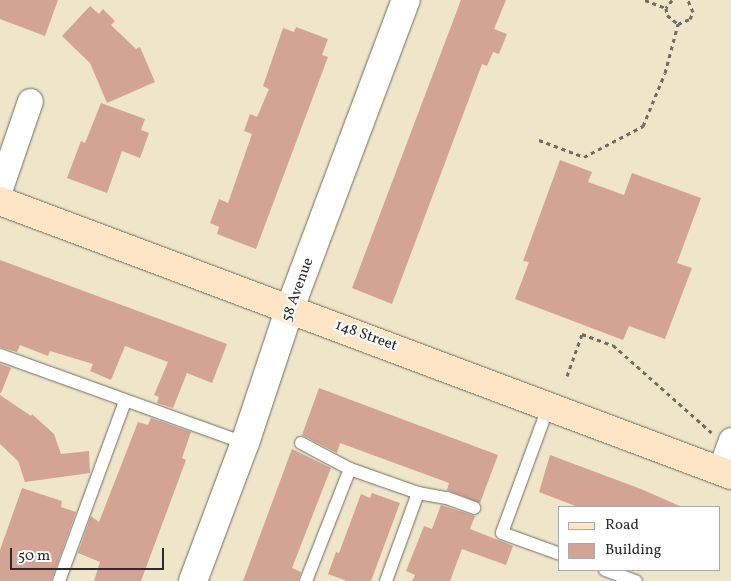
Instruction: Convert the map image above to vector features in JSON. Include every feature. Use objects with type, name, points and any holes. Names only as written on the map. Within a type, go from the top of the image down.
[{"type":"main road","name":"148 Street","points":[[0,200],[725,472]]},
{"type":"street","name":"58 Avenue","points":[[193,581],[245,443],[290,308],[406,0]]},
{"type":"street","points":[[0,188],[30,101]]},
{"type":"street","points":[[722,436],[725,472]]},
{"type":"lane","points":[[0,355],[125,402],[245,443]]},
{"type":"lane","points":[[59,581],[125,402]]},
{"type":"lane","points":[[549,405],[502,533],[558,553]]},
{"type":"lane","points":[[301,444],[350,469],[418,493],[447,498],[474,508]]},
{"type":"lane","points":[[306,581],[350,469]]},
{"type":"lane","points":[[386,581],[418,493]]},
{"type":"lane","points":[[608,571],[636,581]]},
{"type":"path","points":[[645,0],[666,8],[671,21],[678,24],[690,19],[693,12],[688,0]]},
{"type":"path","points":[[666,8],[672,0]]},
{"type":"path","points":[[539,140],[584,157],[643,126],[665,73],[678,24]]},
{"type":"path","points":[[568,376],[582,334],[613,346],[722,436]]},
{"type":"building","points":[[0,0],[58,0],[45,36],[0,19]]},
{"type":"building","points":[[461,0],[506,0],[494,29],[507,34],[499,54],[493,52],[487,66],[482,64],[392,304],[352,288]]},
{"type":"building","points":[[90,6],[99,14],[103,9],[115,21],[111,25],[136,49],[140,47],[155,82],[107,103],[90,63],[62,36]]},
{"type":"building","points":[[296,27],[328,39],[322,55],[328,57],[256,249],[217,234],[219,227],[210,223],[219,199],[228,203],[252,134],[244,131],[250,114],[257,117],[269,89],[263,86],[283,28],[294,32]]},
{"type":"building","points":[[101,103],[145,119],[141,130],[149,133],[140,158],[122,151],[107,193],[67,178],[81,141],[85,143]]},
{"type":"building","points":[[560,160],[592,172],[588,182],[624,195],[632,173],[701,198],[677,263],[692,268],[665,339],[629,326],[623,340],[515,299],[529,262],[523,261]]},
{"type":"building","points":[[0,260],[227,344],[212,383],[187,373],[173,408],[157,403],[159,397],[154,395],[168,362],[125,346],[111,380],[90,371],[93,364],[50,351],[48,356],[20,345],[17,352],[0,347]]},
{"type":"building","points":[[0,364],[11,368],[1,393],[0,393]]},
{"type":"building","points":[[319,388],[498,455],[480,503],[447,490],[449,483],[340,443],[337,453],[302,435]]},
{"type":"building","points":[[0,395],[31,416],[32,414],[54,434],[61,454],[89,451],[90,473],[25,482],[18,461],[0,444]]},
{"type":"building","points":[[151,418],[191,432],[182,458],[186,460],[141,581],[94,581],[100,562],[78,553],[91,516],[99,522],[138,422],[148,425]]},
{"type":"building","points":[[292,449],[331,468],[292,568],[301,572],[298,581],[243,581]]},
{"type":"building","points":[[550,455],[641,489],[680,506],[575,506],[539,492]]},
{"type":"building","points":[[22,488],[62,501],[61,507],[76,512],[51,581],[0,581],[0,550]]},
{"type":"building","points":[[372,493],[400,503],[371,581],[347,581],[328,574],[336,552],[339,553],[361,494],[370,498]]},
{"type":"building","points":[[441,505],[475,516],[470,529],[513,546],[506,565],[462,549],[450,581],[412,581],[415,575],[406,571],[424,526],[432,529]]}]
